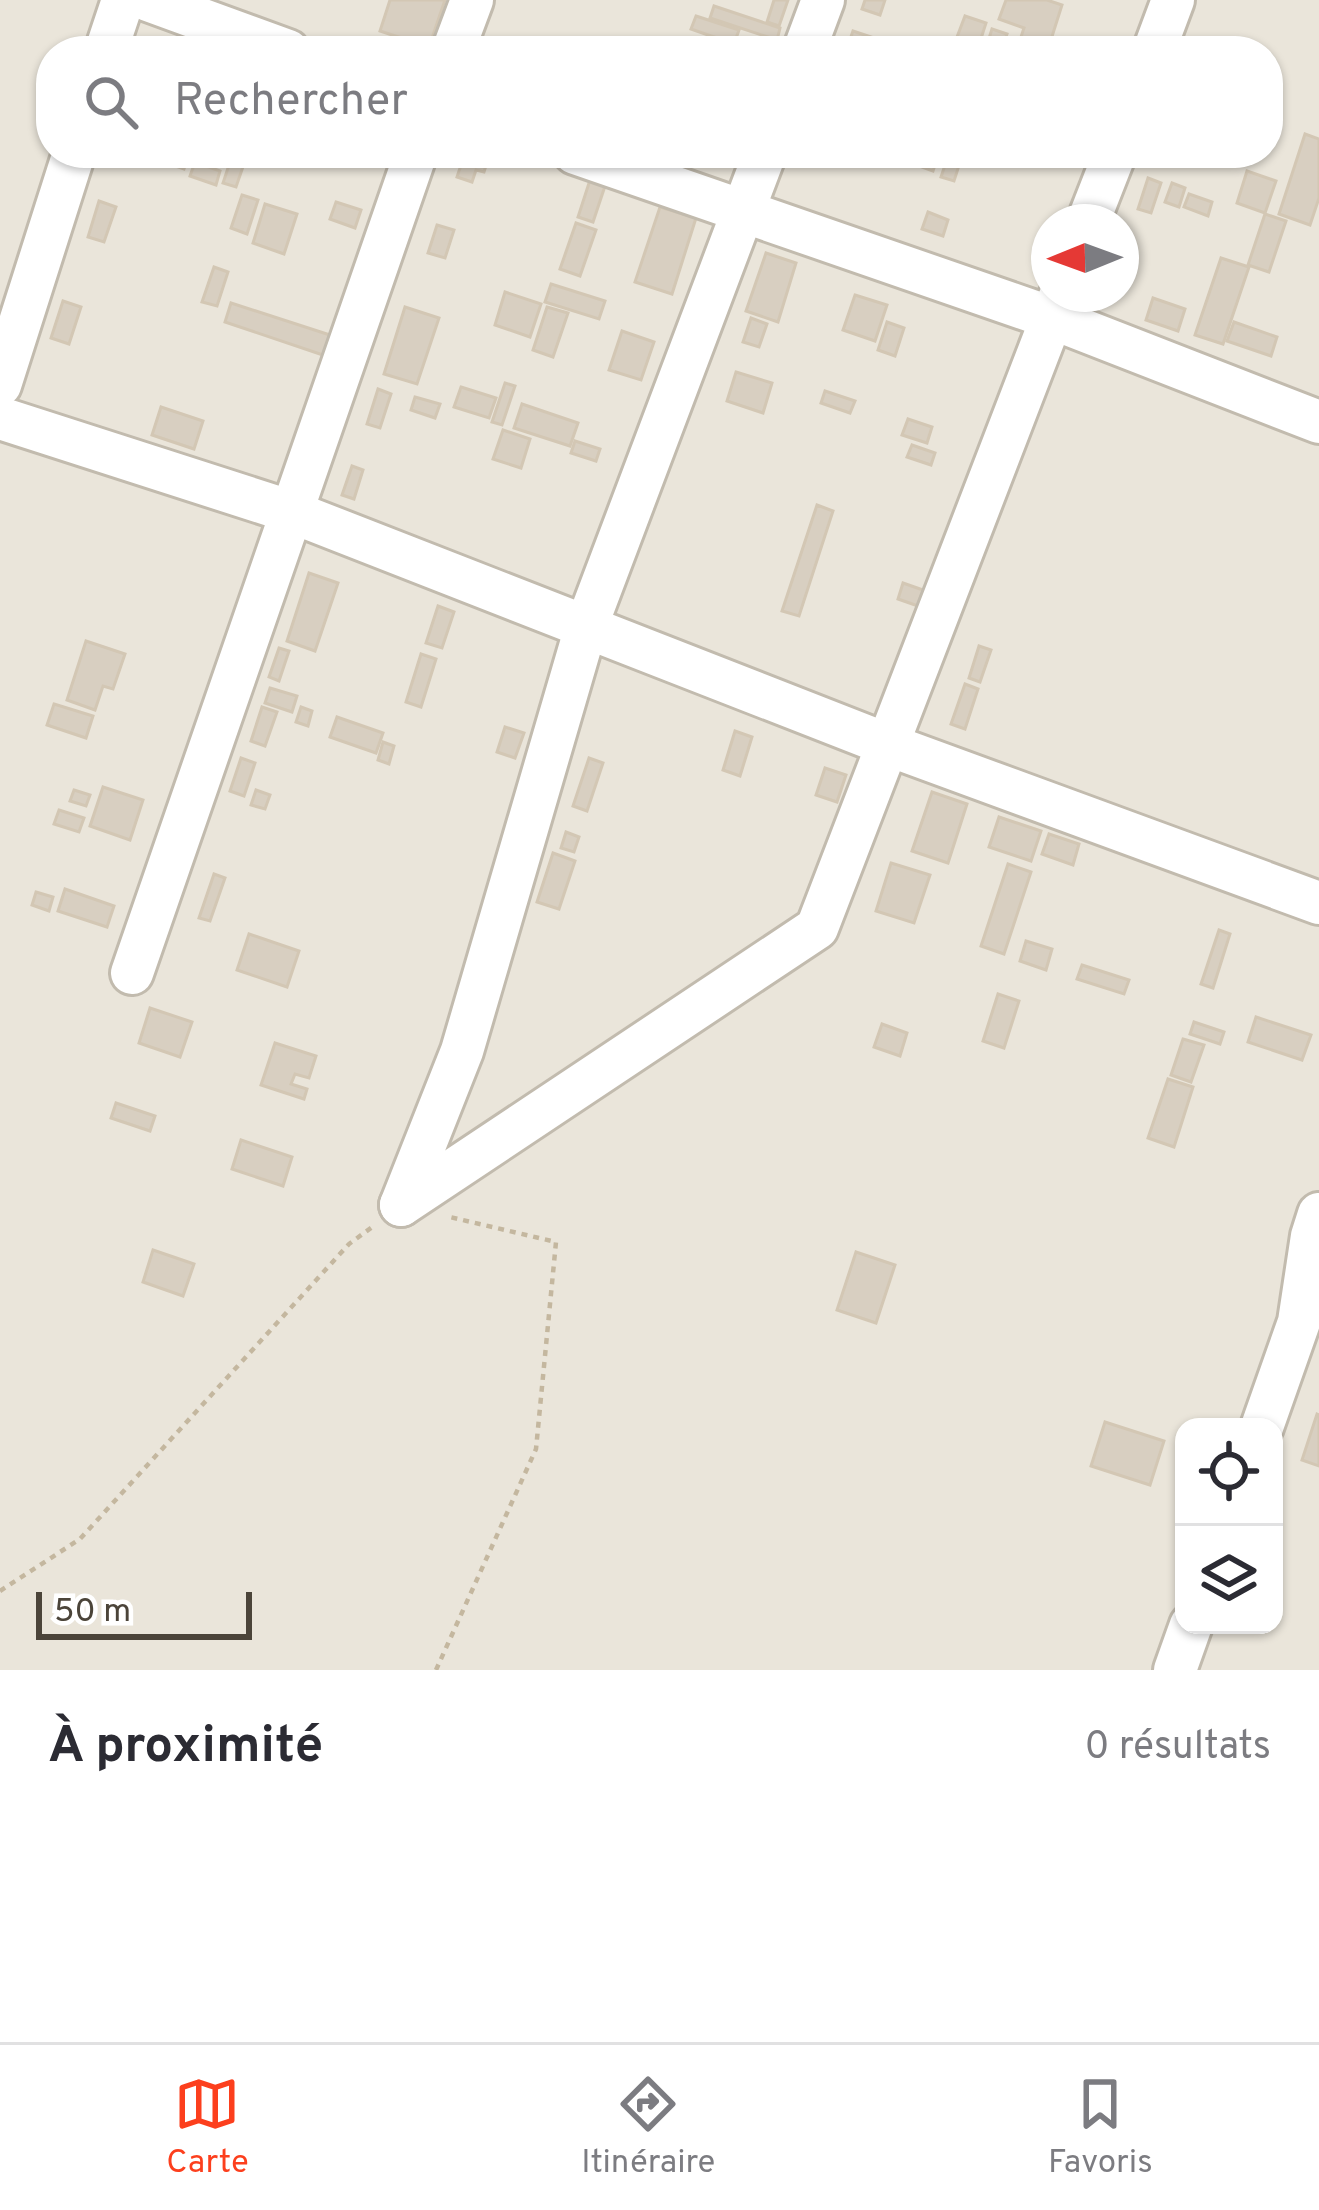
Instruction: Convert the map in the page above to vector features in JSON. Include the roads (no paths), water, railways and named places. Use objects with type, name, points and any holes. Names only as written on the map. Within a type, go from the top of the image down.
[{"type":"street","points":[[111,36],[123,0]]},
{"type":"street","points":[[148,0],[247,36]]},
{"type":"street","points":[[459,36],[472,0]]},
{"type":"street","points":[[810,36],[823,0]]},
{"type":"street","points":[[1160,36],[1173,0]]},
{"type":"street","points":[[0,385],[69,168]]},
{"type":"street","points":[[132,973],[411,168]]},
{"type":"street","points":[[618,168],[1031,298]]},
{"type":"street","points":[[759,168],[586,627],[462,1051],[401,1205],[817,928],[1054,312]]},
{"type":"street","points":[[1095,204],[1108,168]]},
{"type":"street","points":[[1070,312],[1319,422]]},
{"type":"street","points":[[0,418],[292,512],[886,744],[1319,903]]},
{"type":"street","points":[[1265,1418],[1299,1322],[1319,1214]]},
{"type":"street","points":[[1175,1670],[1188,1634]]}]
